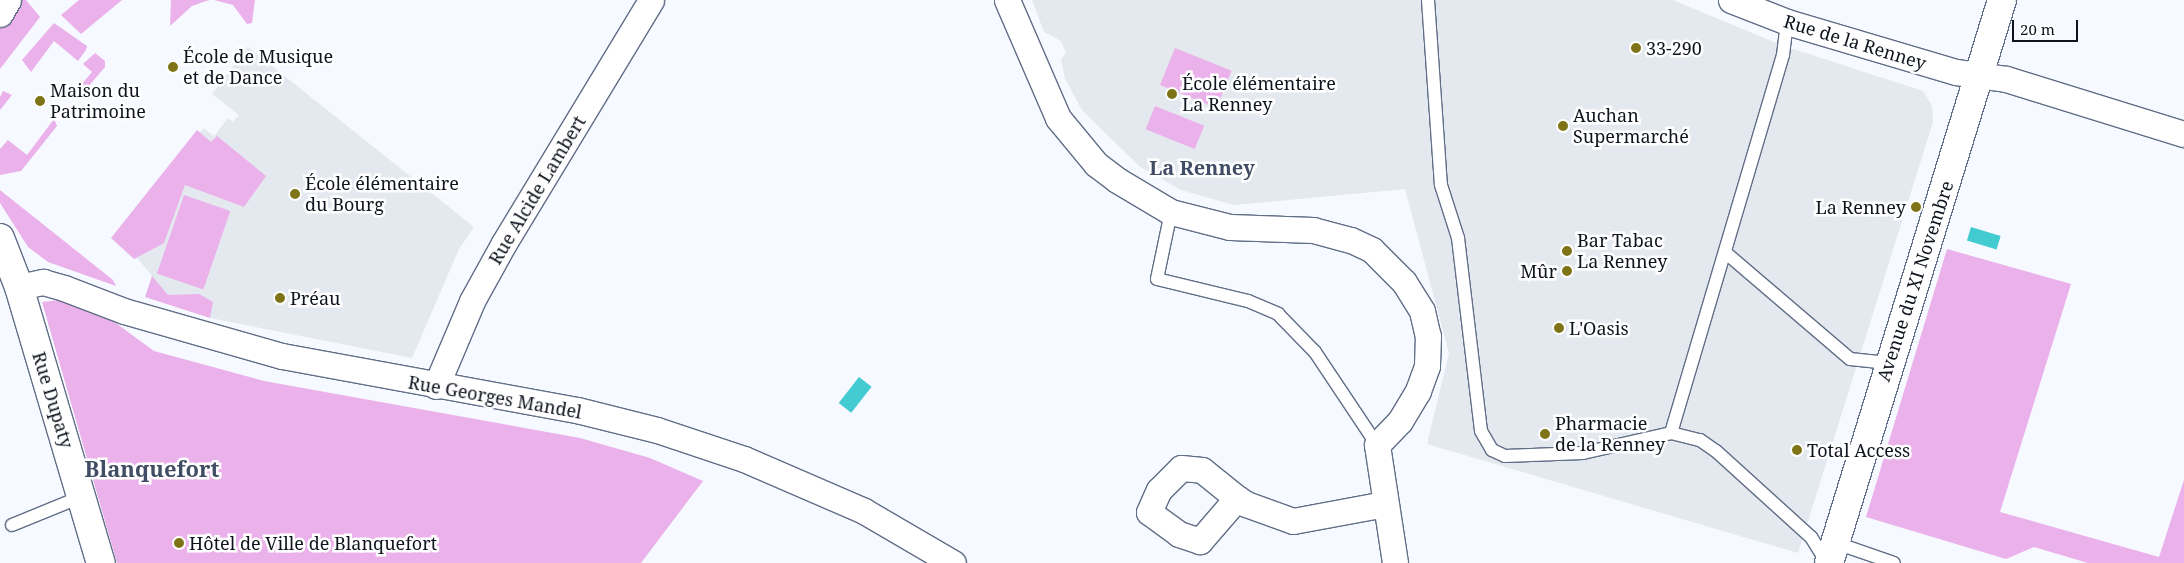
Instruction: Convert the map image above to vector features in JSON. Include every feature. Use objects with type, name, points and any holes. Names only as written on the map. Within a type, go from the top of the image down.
[{"type":"main road","name":"Avenue du XI Novembre","points":[[1830,556],[1982,73],[2002,0]]},
{"type":"main road","name":"Rue Dupaty","points":[[0,238],[19,287],[83,496],[101,563]]},
{"type":"street","points":[[0,14],[8,0]]},
{"type":"street","name":"Rue Alcide Lambert","points":[[436,386],[472,301],[504,243],[652,0]]},
{"type":"street","points":[[1007,0],[1041,86],[1076,142],[1117,180],[1171,212],[1230,226],[1328,233],[1372,250],[1394,268],[1422,311],[1428,336],[1427,366],[1410,406],[1377,445],[1395,563]]},
{"type":"street","name":"Rue de la Renney","points":[[1731,0],[1787,22],[1956,72],[1982,73],[2184,134]]},
{"type":"street","name":"Rue Georges Mandel","points":[[19,287],[43,282],[124,312],[282,356],[621,420],[744,459],[897,527],[953,563]]},
{"type":"street","points":[[1238,498],[1293,521],[1385,504]]},
{"type":"lane","points":[[1428,0],[1442,185],[1458,238],[1484,440],[1492,450],[1522,456],[1583,453],[1671,433],[1700,440],[1755,485],[1830,556],[1893,563]]},
{"type":"lane","points":[[1671,433],[1726,253],[1783,55],[1787,22]]},
{"type":"lane","points":[[1171,212],[1157,279],[1248,301],[1278,314],[1315,352],[1377,445]]},
{"type":"lane","points":[[1726,253],[1850,359],[1863,364],[1881,362],[1893,352]]},
{"type":"lane","points":[[12,525],[83,496]]},
{"type":"shaded area","points":[[17,0],[26,0],[40,17],[0,69],[0,26]]},
{"type":"shaded area","points":[[79,0],[122,0],[81,34],[61,15]]},
{"type":"shaded area","points":[[171,0],[209,0],[192,6],[170,26]]},
{"type":"shaded area","points":[[214,0],[255,0],[252,23],[247,24],[233,5]]},
{"type":"shaded area","points":[[1032,0],[1673,0],[1781,45],[1923,91],[1932,106],[1933,122],[1798,553],[1427,444],[1449,353],[1405,189],[1234,205],[1181,190],[1139,166],[1082,110],[1065,79],[1061,59],[1066,53],[1061,41],[1044,32]]},
{"type":"shaded area","points":[[54,23],[87,46],[86,50],[78,61],[54,41],[31,72],[22,60]]},
{"type":"shaded area","name":"École élémentaire du Bourg","points":[[248,47],[474,227],[459,249],[412,358],[210,318],[211,310],[149,296],[152,276],[119,236],[169,181],[203,128],[214,136],[228,118],[233,122],[239,115],[212,94]]},
{"type":"shaded area","points":[[1175,48],[1232,71],[1217,108],[1160,85]]},
{"type":"shaded area","points":[[95,53],[105,61],[105,67],[88,87],[82,84],[92,72],[83,64]]},
{"type":"shaded area","points":[[3,91],[12,95],[0,110],[0,97]]},
{"type":"shaded area","points":[[1155,106],[1204,126],[1195,149],[1146,129]]},
{"type":"shaded area","points":[[54,119],[57,126],[21,171],[0,175],[0,149],[8,140],[27,155]]},
{"type":"shaded area","points":[[197,130],[211,142],[217,136],[266,176],[244,207],[185,185],[164,243],[134,259],[111,238]]},
{"type":"shaded area","points":[[0,190],[113,280],[116,286],[48,262],[28,247],[0,203]]},
{"type":"shaded area","points":[[184,195],[230,211],[203,289],[157,273]]},
{"type":"shaded area","points":[[1947,249],[2071,284],[2000,512],[2159,557],[2184,480],[2184,563],[2088,563],[2034,547],[2006,559],[1866,517]]},
{"type":"shaded area","points":[[152,276],[168,295],[199,294],[213,302],[210,318],[145,297]]},
{"type":"shaded area","points":[[60,300],[102,313],[154,351],[264,381],[580,438],[650,458],[703,481],[641,563],[117,563],[42,302]]},
{"type":"water","points":[[1971,227],[2001,236],[1997,249],[1967,240]]},
{"type":"water","points":[[859,377],[872,387],[851,413],[839,403]]},
{"type":"place","name":"33-290","points":[[1636,48]]},
{"type":"place","name":"École de Musique et de Dance","points":[[173,67]]},
{"type":"place","name":"École élémentaire La Renney","points":[[1172,94]]},
{"type":"place","name":"Maison du Patrimoine","points":[[40,101]]},
{"type":"place","name":"Auchan Supermarché","points":[[1563,126]]},
{"type":"place","name":"École élémentaire du Bourg","points":[[295,194]]},
{"type":"place","name":"La Renney","points":[[1916,207]]},
{"type":"place","name":"Bar Tabac La Renney","points":[[1567,251]]},
{"type":"place","name":"Mûr","points":[[1567,271]]},
{"type":"place","name":"Préau","points":[[280,298]]},
{"type":"place","name":"L'Oasis","points":[[1559,328]]},
{"type":"place","name":"Pharmacie de la Renney","points":[[1545,434]]},
{"type":"place","name":"Total Access","points":[[1797,450]]},
{"type":"place","name":"Hôtel de Ville de Blanquefort","points":[[179,543]]},
{"type":"district","name":"La Renney","points":[[1202,167]]},
{"type":"district","name":"Blanquefort","points":[[152,469]]}]
